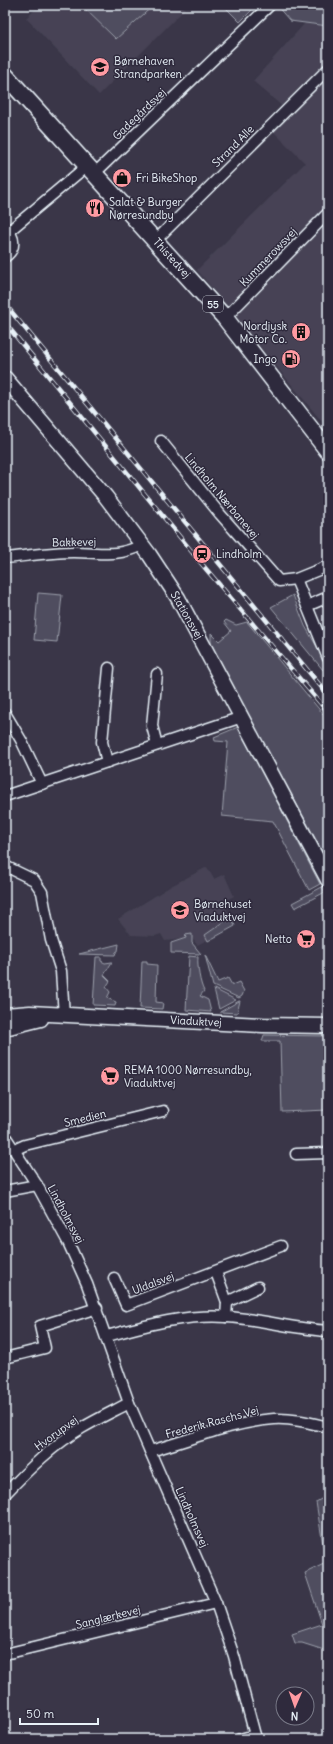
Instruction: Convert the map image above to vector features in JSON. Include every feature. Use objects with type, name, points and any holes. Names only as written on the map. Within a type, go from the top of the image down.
[{"type":"main road","name":"Thistedvej","points":[[5,75],[225,318],[328,452]]},
{"type":"street","name":"Gadegårdsvej","points":[[91,169],[270,5]]},
{"type":"street","name":"Strand Alle","points":[[156,240],[328,69]]},
{"type":"street","points":[[5,257],[9,254],[14,245],[14,240],[7,230],[91,169]]},
{"type":"street","name":"Kummerowsvej","points":[[225,318],[328,213]]},
{"type":"street","name":"Stationsvej","points":[[5,378],[106,497],[142,545],[178,598],[328,880]]},
{"type":"street","name":"Lindholm Nærbanevej","points":[[161,441],[220,514],[279,582],[296,580],[328,566]]},
{"type":"street","name":"Bakkevej","points":[[5,558],[71,552],[116,554],[126,552],[142,545]]},
{"type":"street","points":[[296,580],[328,658]]},
{"type":"street","points":[[307,606],[328,597]]},
{"type":"street","points":[[107,762],[102,742],[109,668]]},
{"type":"street","points":[[157,674],[152,726],[157,745]]},
{"type":"street","points":[[5,713],[21,740],[42,784]]},
{"type":"street","points":[[5,796],[242,717]]},
{"type":"street","points":[[5,866],[34,880],[42,892],[51,940],[61,970],[64,1015]]},
{"type":"street","name":"Viaduktvej","points":[[5,1016],[30,1013],[263,1025],[328,1026]]},
{"type":"street","name":"Viaduktvej","points":[[5,1028],[64,1015]]},
{"type":"street","name":"Smedien","points":[[14,1150],[25,1145],[163,1111]]},
{"type":"street","name":"Lindholmsvej","points":[[5,1136],[37,1185],[68,1242],[97,1308],[129,1403],[216,1603],[234,1656],[256,1737]]},
{"type":"street","points":[[296,1154],[328,1153]]},
{"type":"street","points":[[5,1191],[37,1185]]},
{"type":"street","name":"Uldalsvej","points":[[114,1278],[126,1306],[281,1246]]},
{"type":"street","points":[[216,1272],[227,1302],[226,1317]]},
{"type":"street","points":[[227,1302],[258,1287]]},
{"type":"street","points":[[5,1358],[45,1348],[40,1326],[97,1308]]},
{"type":"street","points":[[107,1336],[163,1320],[193,1317],[226,1317],[307,1330],[328,1331]]},
{"type":"street","name":"Hvorupvej","points":[[7,1489],[63,1440],[129,1403]]},
{"type":"street","name":"Frederik Raschs Vej","points":[[150,1451],[249,1423],[275,1419],[293,1420],[328,1427]]},
{"type":"street","name":"Sanglærkevej","points":[[5,1654],[216,1603]]},
{"type":"street","points":[[240,1739],[256,1737]]},
{"type":"shaded area","name":"Børnehaven Strandparken","points":[[40,5],[81,5],[116,39],[154,5],[181,5],[185,9],[99,95],[26,18]]},
{"type":"shaded area","points":[[81,5],[154,5],[116,39]]},
{"type":"shaded area","points":[[223,5],[257,5],[240,22]]},
{"type":"shaded area","points":[[276,5],[328,5],[328,26],[290,21]]},
{"type":"shaded area","points":[[305,23],[328,26],[328,429],[197,270],[305,163],[273,131],[291,114],[253,81]]},
{"type":"shaded area","points":[[38,593],[62,595],[57,642],[34,640]]},
{"type":"shaded area","points":[[293,595],[305,626],[328,666],[328,676],[271,607]]},
{"type":"shaded area","points":[[226,620],[236,625],[247,622],[328,720],[328,862],[211,645],[211,633],[219,641],[231,631],[224,622]]},
{"type":"shaded area","points":[[238,727],[320,884],[309,890],[273,821],[222,816],[228,742],[215,741],[214,737]]},
{"type":"shaded area","name":"Børnehuset Viaduktvej","points":[[207,867],[214,879],[224,874],[225,876],[234,896],[223,902],[235,926],[197,945],[192,938],[165,941],[161,934],[155,936],[131,935],[118,919],[171,886]]},
{"type":"shaded area","points":[[322,887],[325,892],[295,908],[292,903]]},
{"type":"shaded area","points":[[231,917],[235,926],[208,941],[205,935]]},
{"type":"shaded area","points":[[192,934],[192,943],[201,954],[171,953],[171,943],[186,938],[185,935]]},
{"type":"shaded area","points":[[119,944],[118,951],[115,955],[79,954]]},
{"type":"shaded area","points":[[205,955],[218,982],[228,978],[232,985],[239,982],[244,991],[242,996],[239,998],[213,986]]},
{"type":"shaded area","points":[[189,956],[198,957],[199,975],[204,991],[200,996],[208,1000],[211,1012],[186,1010]]},
{"type":"shaded area","points":[[96,957],[101,957],[101,961],[105,963],[112,962],[104,975],[110,981],[106,987],[110,992],[107,998],[116,1002],[115,1006],[93,1005]]},
{"type":"shaded area","points":[[142,961],[147,961],[147,964],[157,965],[156,1002],[163,1003],[162,1009],[140,1008]]},
{"type":"shaded area","points":[[214,989],[236,1000],[219,1009]]},
{"type":"shaded area","points":[[239,1001],[237,1013],[220,1012]]},
{"type":"shaded area","points":[[264,1035],[328,1036],[328,1110],[282,1112],[280,1041],[262,1041]]},
{"type":"shaded area","points":[[328,1495],[328,1663],[324,1650],[302,1643],[295,1643],[292,1634],[322,1624],[305,1573],[326,1563],[316,1502]]},
{"type":"railway","points":[[5,304],[328,695]]},
{"type":"railway","points":[[5,323],[206,569],[328,712]]},
{"type":"place","name":"Børnehaven Strandparken","points":[[100,67]]},
{"type":"place","name":"Fri BikeShop","points":[[122,178]]},
{"type":"place","name":"Salat & Burger Nørresundby","points":[[95,208]]},
{"type":"place","name":"Nordjysk Motor Co.","points":[[301,332]]},
{"type":"place","name":"Ingo","points":[[291,359]]},
{"type":"place","name":"Lindholm","points":[[202,554]]},
{"type":"place","name":"Børnehuset Viaduktvej","points":[[180,910]]},
{"type":"place","name":"Netto","points":[[306,939]]},
{"type":"place","name":"REMA 1000 Nørresundby, Viaduktvej","points":[[110,1076]]}]
